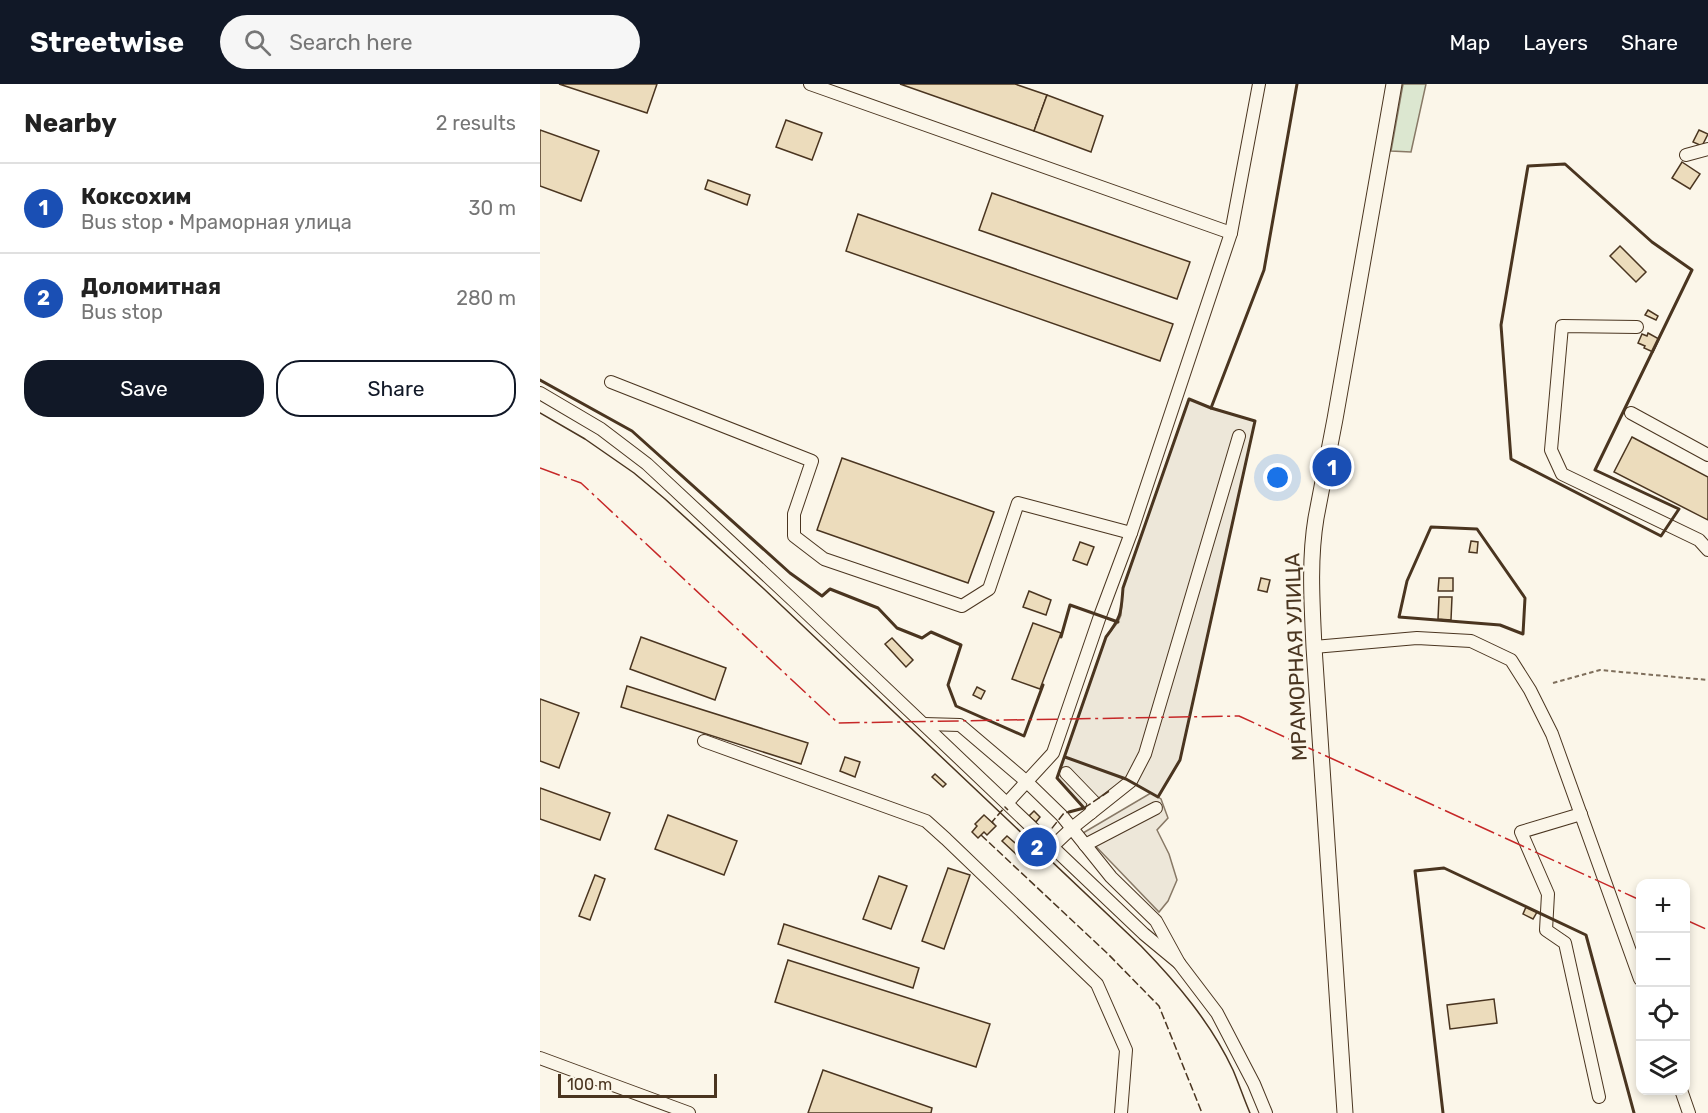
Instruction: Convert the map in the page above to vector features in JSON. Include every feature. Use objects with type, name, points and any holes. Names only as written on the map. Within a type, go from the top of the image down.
[{"type":"main road","name":"МРАМОРНАЯ УЛИЦА","points":[[1345,1113],[1314,647],[1311,579],[1313,533],[1394,84]]},
{"type":"street","points":[[810,84],[1231,233]]},
{"type":"street","points":[[1007,802],[1053,753],[1131,533],[1231,233],[1259,84]]},
{"type":"street","points":[[1686,155],[1708,149]]},
{"type":"street","points":[[1636,327],[1562,326],[1551,450],[1562,474],[1699,540],[1708,550]]},
{"type":"street","points":[[611,382],[812,460],[794,514],[794,536],[824,559],[962,606],[989,589],[1018,502],[1131,533]]},
{"type":"street","points":[[540,393],[601,429],[647,464],[1144,934],[1179,963]]},
{"type":"street","points":[[1631,413],[1708,454]]},
{"type":"street","points":[[1053,846],[1072,828],[1131,782],[1145,754],[1239,436]]},
{"type":"street","points":[[1314,647],[1417,638],[1471,641],[1511,660],[1530,690],[1552,734],[1636,966]]},
{"type":"street","points":[[924,724],[960,726],[1027,782],[1062,816],[1111,877],[1156,921],[1179,963],[1217,1013],[1254,1084],[1266,1113]]},
{"type":"street","points":[[704,741],[926,821],[1097,984],[1126,1050],[1121,1113]]},
{"type":"street","points":[[1066,773],[1094,802],[1091,813]]},
{"type":"street","points":[[1085,845],[1156,808]]},
{"type":"street","points":[[1581,814],[1521,832],[1548,894],[1546,930],[1565,944],[1599,1097]]},
{"type":"street","points":[[540,1058],[689,1113]]},
{"type":"street","points":[[1683,1095],[1689,1113]]},
{"type":"path","points":[[1553,683],[1600,670],[1708,680]]},
{"type":"green space","points":[[1403,84],[1426,84],[1411,152],[1391,151]]},
{"type":"shaded area","points":[[1189,399],[1255,421],[1180,760],[1158,797],[1161,799],[1168,818],[1157,830],[1169,854],[1177,880],[1168,901],[1159,912],[1083,833],[1151,793],[1126,779],[1084,808],[1057,778],[1106,637],[1121,615],[1123,588]]},
{"type":"building","points":[[559,84],[657,84],[647,113]]},
{"type":"building","points":[[900,84],[1015,84],[1047,95],[1034,131]]},
{"type":"building","points":[[1047,95],[1103,116],[1091,152],[1034,131]]},
{"type":"building","points":[[786,120],[822,133],[812,160],[776,147]]},
{"type":"building","points":[[540,130],[599,151],[581,201],[540,186]]},
{"type":"building","points":[[1699,130],[1708,134],[1702,146],[1693,142]]},
{"type":"building","points":[[1682,162],[1700,174],[1690,189],[1672,178]]},
{"type":"building","points":[[708,180],[750,195],[747,205],[705,189]]},
{"type":"building","points":[[992,193],[1190,262],[1177,299],[979,230]]},
{"type":"building","points":[[858,214],[1173,324],[1160,361],[846,251]]},
{"type":"building","points":[[1620,246],[1646,272],[1636,282],[1610,256]]},
{"type":"building","points":[[1648,310],[1658,316],[1656,320],[1645,315]]},
{"type":"building","points":[[1648,333],[1659,339],[1653,352],[1638,343],[1642,334],[1647,336]]},
{"type":"building","points":[[1632,437],[1708,477],[1708,520],[1614,472]]},
{"type":"building","points":[[842,458],[994,512],[968,583],[817,530]]},
{"type":"building","points":[[1471,541],[1478,542],[1477,553],[1469,552]]},
{"type":"building","points":[[1080,542],[1094,547],[1087,565],[1073,560]]},
{"type":"building","points":[[1261,578],[1270,580],[1267,592],[1258,590]]},
{"type":"building","points":[[1439,578],[1453,578],[1453,591],[1438,591]]},
{"type":"building","points":[[1029,591],[1051,600],[1046,615],[1023,607]]},
{"type":"building","points":[[1439,597],[1452,597],[1451,620],[1438,619]]},
{"type":"building","points":[[1033,623],[1061,633],[1040,689],[1012,679]]},
{"type":"building","points":[[641,637],[726,668],[715,700],[630,669]]},
{"type":"building","points":[[892,638],[913,660],[906,667],[885,644]]},
{"type":"building","points":[[627,686],[808,743],[801,764],[621,707]]},
{"type":"building","points":[[977,687],[985,691],[981,699],[973,695]]},
{"type":"building","points":[[540,699],[579,713],[559,768],[540,761]]},
{"type":"building","points":[[845,757],[860,762],[855,777],[840,771]]},
{"type":"building","points":[[935,774],[946,784],[943,787],[932,777]]},
{"type":"building","points":[[540,788],[610,813],[600,840],[540,819]]},
{"type":"building","points":[[1034,811],[1040,817],[1036,822],[1029,816]]},
{"type":"building","points":[[668,815],[737,841],[724,875],[655,849]]},
{"type":"building","points":[[984,815],[996,826],[987,835],[984,832],[978,838],[972,832],[977,826],[975,824]]},
{"type":"building","points":[[1007,836],[1022,849],[1017,855],[1002,841]]},
{"type":"building","points":[[948,868],[970,875],[944,949],[922,941]]},
{"type":"building","points":[[595,875],[605,879],[590,920],[579,916]]},
{"type":"building","points":[[879,876],[907,886],[891,929],[863,919]]},
{"type":"building","points":[[1526,907],[1537,912],[1533,919],[1523,914]]},
{"type":"building","points":[[784,924],[919,968],[913,988],[778,944]]},
{"type":"building","points":[[788,960],[990,1024],[976,1067],[775,1002]]},
{"type":"building","points":[[1494,999],[1497,1023],[1450,1029],[1447,1005]]},
{"type":"building","points":[[823,1070],[932,1108],[931,1113],[808,1113]]},
{"type":"tram line","points":[[540,413],[585,439],[634,473],[665,499],[764,589],[1141,946],[1180,989],[1204,1020],[1233,1070],[1250,1113]]},
{"type":"fence","points":[[1084,808],[1111,790]]},
{"type":"fence","points":[[994,824],[992,822],[1005,807],[1008,810]]},
{"type":"fence","points":[[1045,837],[1064,813],[1069,812]]},
{"type":"fence","points":[[981,835],[1108,954],[1159,1006],[1202,1113]]},
{"type":"wall","points":[[1069,812],[1084,808],[1057,778],[1106,637],[1120,614],[1123,588],[1189,399],[1211,408],[1264,270],[1297,84]]},
{"type":"wall","points":[[1565,164],[1652,242],[1692,270],[1595,470],[1679,509],[1661,536],[1511,459],[1501,325],[1528,166],[1565,164]]},
{"type":"wall","points":[[540,380],[632,431],[790,573],[822,596],[830,589],[878,608],[897,628],[922,638],[931,632],[961,645],[948,685],[956,706],[1024,736],[1043,685]]},
{"type":"wall","points":[[1065,757],[1126,779],[1158,797],[1180,760],[1255,421],[1211,408]]},
{"type":"wall","points":[[1431,527],[1477,529],[1525,598],[1523,634],[1500,625],[1399,617],[1407,581],[1431,527]]},
{"type":"wall","points":[[1061,637],[1070,605],[1118,622]]},
{"type":"wall","points":[[1443,1113],[1415,871],[1444,868],[1586,935],[1634,1113]]},
{"type":"power","points":[[540,468],[581,483],[838,723],[1239,716],[1636,898]]},
{"type":"power","points":[[1690,922],[1708,930]]},
{"type":"place","name":"Коксохим","points":[[1332,467]]},
{"type":"place","name":"Доломитная","points":[[1037,847]]}]
